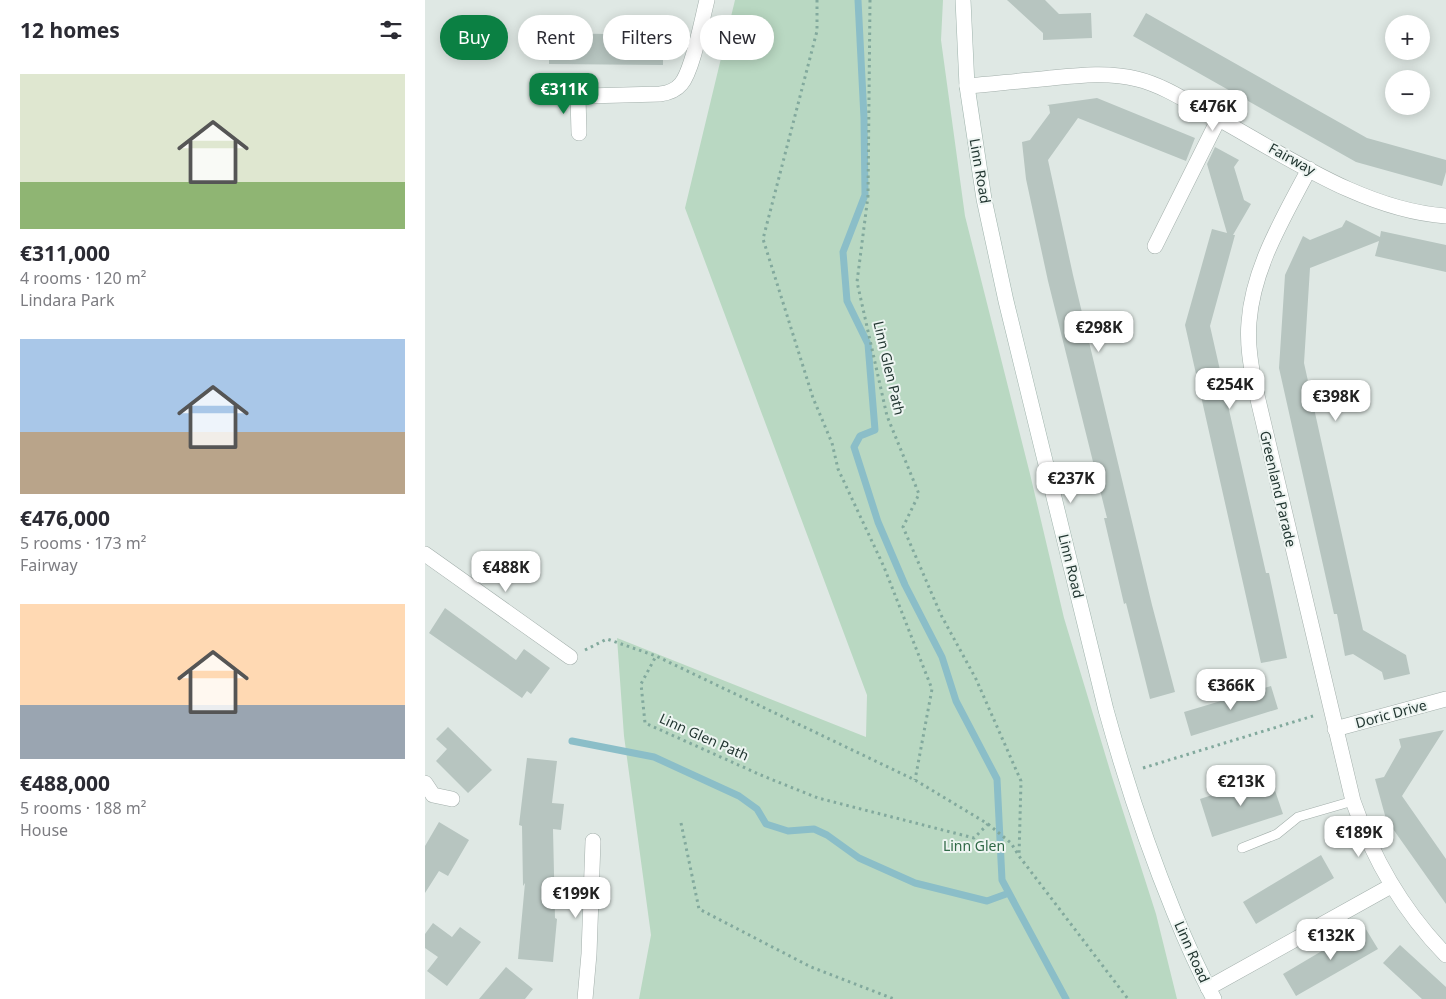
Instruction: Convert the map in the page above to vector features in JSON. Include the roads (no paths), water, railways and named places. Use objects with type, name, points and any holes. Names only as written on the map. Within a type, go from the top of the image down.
[{"type":"street","points":[[550,97],[663,94],[678,87],[688,71],[707,0]]},
{"type":"street","name":"Linn Road","points":[[963,0],[967,86],[984,199],[1006,301],[1124,774],[1156,868],[1211,994]]},
{"type":"street","name":"Fairway","points":[[967,86],[1074,76],[1121,76],[1149,82],[1219,118],[1309,169],[1385,205],[1417,213],[1446,216]]},
{"type":"street","points":[[579,97],[579,133]]},
{"type":"street","points":[[1155,246],[1219,118]]},
{"type":"street","name":"Greenland Parade","points":[[1309,169],[1266,254],[1254,293],[1249,334],[1251,367],[1353,801],[1369,843],[1391,886],[1418,923],[1446,955]]},
{"type":"street","points":[[425,554],[570,657]]},
{"type":"street","name":"Doric Drive","points":[[1335,729],[1446,699]]},
{"type":"street","points":[[428,794],[452,799]]},
{"type":"street","points":[[585,999],[589,954],[593,840]]},
{"type":"street","points":[[1211,994],[1391,886]]},
{"type":"lane","points":[[1242,848],[1277,834],[1298,817],[1353,801]]},
{"type":"waterway","points":[[858,0],[864,118],[865,195],[843,252],[847,301],[868,344],[875,430],[860,436],[854,447],[878,522],[905,585],[942,657],[956,701],[997,779],[1002,880],[1066,999]]},
{"type":"waterway","points":[[572,741],[654,757],[739,796],[757,809],[766,824],[788,831],[814,829],[827,835],[859,858],[915,883],[987,901],[1009,893]]},
{"type":"park label","name":"Linn Glen","points":[[974,846]]}]
